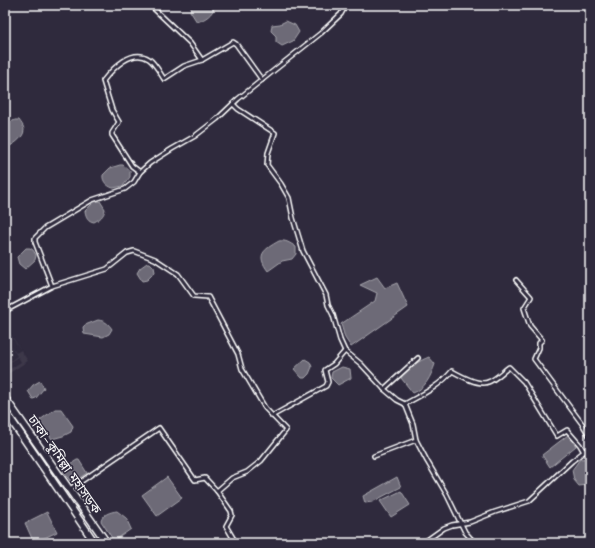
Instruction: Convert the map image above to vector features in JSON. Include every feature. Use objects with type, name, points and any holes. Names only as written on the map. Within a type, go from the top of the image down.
[{"type":"highway","name":"ঢাকা–কুমিল্লা মহাসড়ক","points":[[5,398],[107,543]]},
{"type":"highway","name":"ঢাকা–কুমিল্লা মহাসড়ক","points":[[5,411],[95,543]]},
{"type":"street","points":[[150,5],[190,43],[202,60]]},
{"type":"street","points":[[52,286],[40,256],[35,238],[45,228],[92,200],[125,189],[134,182],[140,172],[150,163],[195,136],[321,33],[341,14],[346,5]]},
{"type":"street","points":[[140,172],[132,166],[112,135],[119,122],[112,110],[103,81],[118,65],[132,56],[142,56],[150,60],[164,79],[184,66],[202,60],[234,42],[262,80]]},
{"type":"street","points":[[233,104],[238,110],[275,133],[268,153],[267,165],[289,198],[292,218],[303,251],[326,295],[340,340],[346,351],[361,364],[384,389],[397,400],[405,404],[414,424],[416,440],[447,494],[465,532],[475,543]]},
{"type":"street","points":[[5,311],[52,286],[107,269],[127,253],[134,251],[155,259],[178,274],[194,296],[208,297],[238,354],[242,369],[265,408],[285,428],[286,431],[261,461],[247,472],[232,478],[217,491]]},
{"type":"street","points":[[516,280],[531,297],[524,308],[530,326],[542,340],[539,343],[539,348],[534,359],[553,387],[583,425],[590,437]]},
{"type":"street","points":[[272,416],[326,386],[328,382],[325,370],[334,364],[346,351]]},
{"type":"street","points":[[384,389],[418,358]]},
{"type":"street","points":[[405,404],[424,393],[448,376],[452,371],[462,377],[482,383],[489,382],[508,367],[524,382],[557,436],[567,430],[580,444],[584,452]]},
{"type":"street","points":[[70,489],[159,428],[195,480],[205,478],[217,491],[232,513],[226,526],[236,543]]},
{"type":"street","points":[[374,456],[416,440]]},
{"type":"street","points":[[423,543],[452,524],[470,522],[495,512],[529,502],[572,461],[590,447]]},
{"type":"shaded area","points":[[194,5],[215,6],[208,16],[197,22],[190,11]]},
{"type":"shaded area","points":[[286,21],[295,25],[299,32],[293,41],[282,46],[276,42],[276,36],[271,31],[272,25],[280,24]]},
{"type":"shaded area","points":[[15,120],[19,120],[24,129],[22,136],[17,141],[5,148],[5,125]]},
{"type":"shaded area","points":[[123,165],[130,171],[130,177],[123,186],[113,188],[105,183],[103,175],[110,168]]},
{"type":"shaded area","points":[[95,201],[100,201],[105,209],[104,214],[94,222],[90,221],[85,211]]},
{"type":"shaded area","points":[[279,241],[286,241],[296,247],[296,254],[292,259],[282,261],[268,271],[262,261],[263,253]]},
{"type":"shaded area","points":[[26,248],[33,250],[36,255],[35,260],[25,269],[19,264],[17,257]]},
{"type":"shaded area","points":[[147,263],[150,263],[154,267],[155,272],[147,280],[142,281],[137,273],[140,268]]},
{"type":"shaded area","points":[[377,277],[385,288],[397,283],[408,307],[351,347],[345,338],[341,324],[375,301],[377,293],[360,285]]},
{"type":"shaded area","points":[[98,320],[103,321],[111,327],[112,329],[109,334],[103,337],[84,334],[83,327],[85,325]]},
{"type":"shaded area","points":[[5,325],[21,350],[5,328]]},
{"type":"shaded area","points":[[5,337],[16,353],[21,350],[28,361],[5,376],[5,372],[21,362],[18,357],[5,365],[17,356]]},
{"type":"shaded area","points":[[429,357],[435,364],[432,373],[427,382],[413,393],[401,378],[409,368]]},
{"type":"shaded area","points":[[305,359],[310,362],[312,367],[309,374],[305,378],[302,378],[294,369]]},
{"type":"shaded area","points":[[342,367],[350,369],[351,378],[338,385],[331,378],[332,372]]},
{"type":"shaded area","points":[[40,381],[44,388],[36,398],[33,399],[28,391],[33,385]]},
{"type":"shaded area","points":[[55,409],[61,409],[73,426],[71,432],[52,439],[40,420]]},
{"type":"shaded area","points":[[568,435],[576,446],[550,467],[542,455]]},
{"type":"shaded area","points":[[590,458],[590,476],[588,485],[579,486],[574,480],[572,470],[580,459]]},
{"type":"shaded area","points":[[79,460],[87,473],[72,483],[63,472],[63,469]]},
{"type":"shaded area","points":[[167,477],[182,498],[157,516],[142,495]]},
{"type":"shaded area","points":[[397,477],[401,487],[372,502],[365,503],[363,496]]},
{"type":"shaded area","points":[[401,491],[410,505],[391,517],[380,501]]},
{"type":"shaded area","points":[[117,511],[126,518],[131,529],[114,541],[101,521],[107,514]]},
{"type":"shaded area","points":[[47,512],[57,532],[34,543],[25,523]]}]
